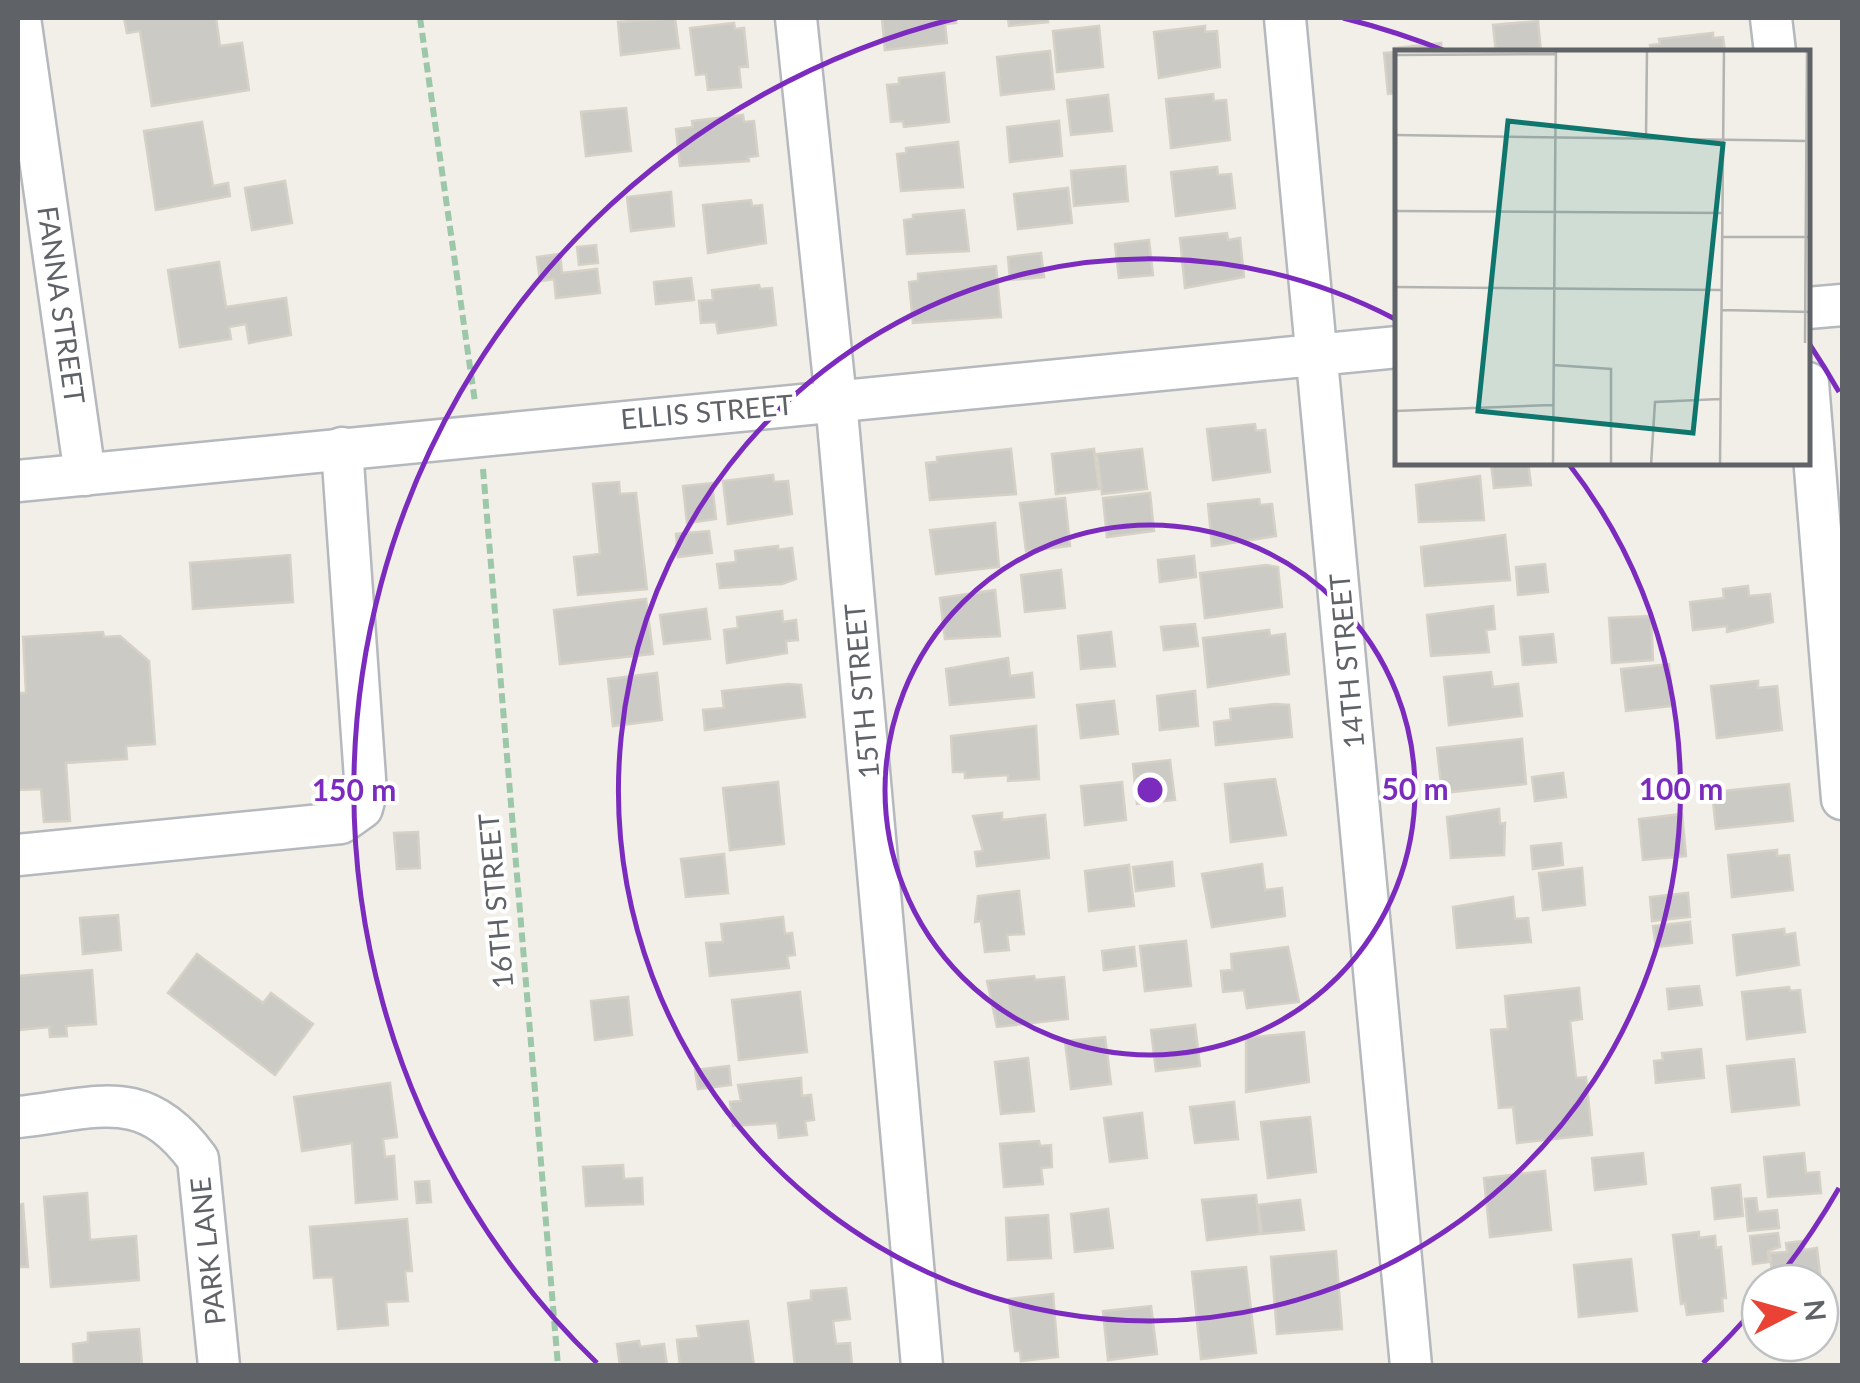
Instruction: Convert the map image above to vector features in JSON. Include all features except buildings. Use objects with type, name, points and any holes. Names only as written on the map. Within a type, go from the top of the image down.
[{"type":"street","name":"FANNA STREET","points":[[20,18],[85,474]]},
{"type":"street","name":"15TH STREET","points":[[796,18],[836,400],[922,1366]]},
{"type":"street","name":"14TH STREET","points":[[1284,18],[1319,354],[1412,1366]]},
{"type":"street","points":[[1772,18],[1775,50]]},
{"type":"street","points":[[1810,308],[1842,305]]},
{"type":"street","name":"ELLIS STREET","points":[[18,482],[482,433],[1395,347]]},
{"type":"street","points":[[1810,407],[1842,799]]},
{"type":"street","points":[[18,855],[341,823],[362,808],[366,793],[342,448]]},
{"type":"street","name":"PARK LANE","points":[[18,1116],[134,1108],[165,1120],[184,1137],[198,1159],[219,1366]]},
{"type":"path","name":"16TH STREET","points":[[420,18],[482,433],[558,1366]]}]
